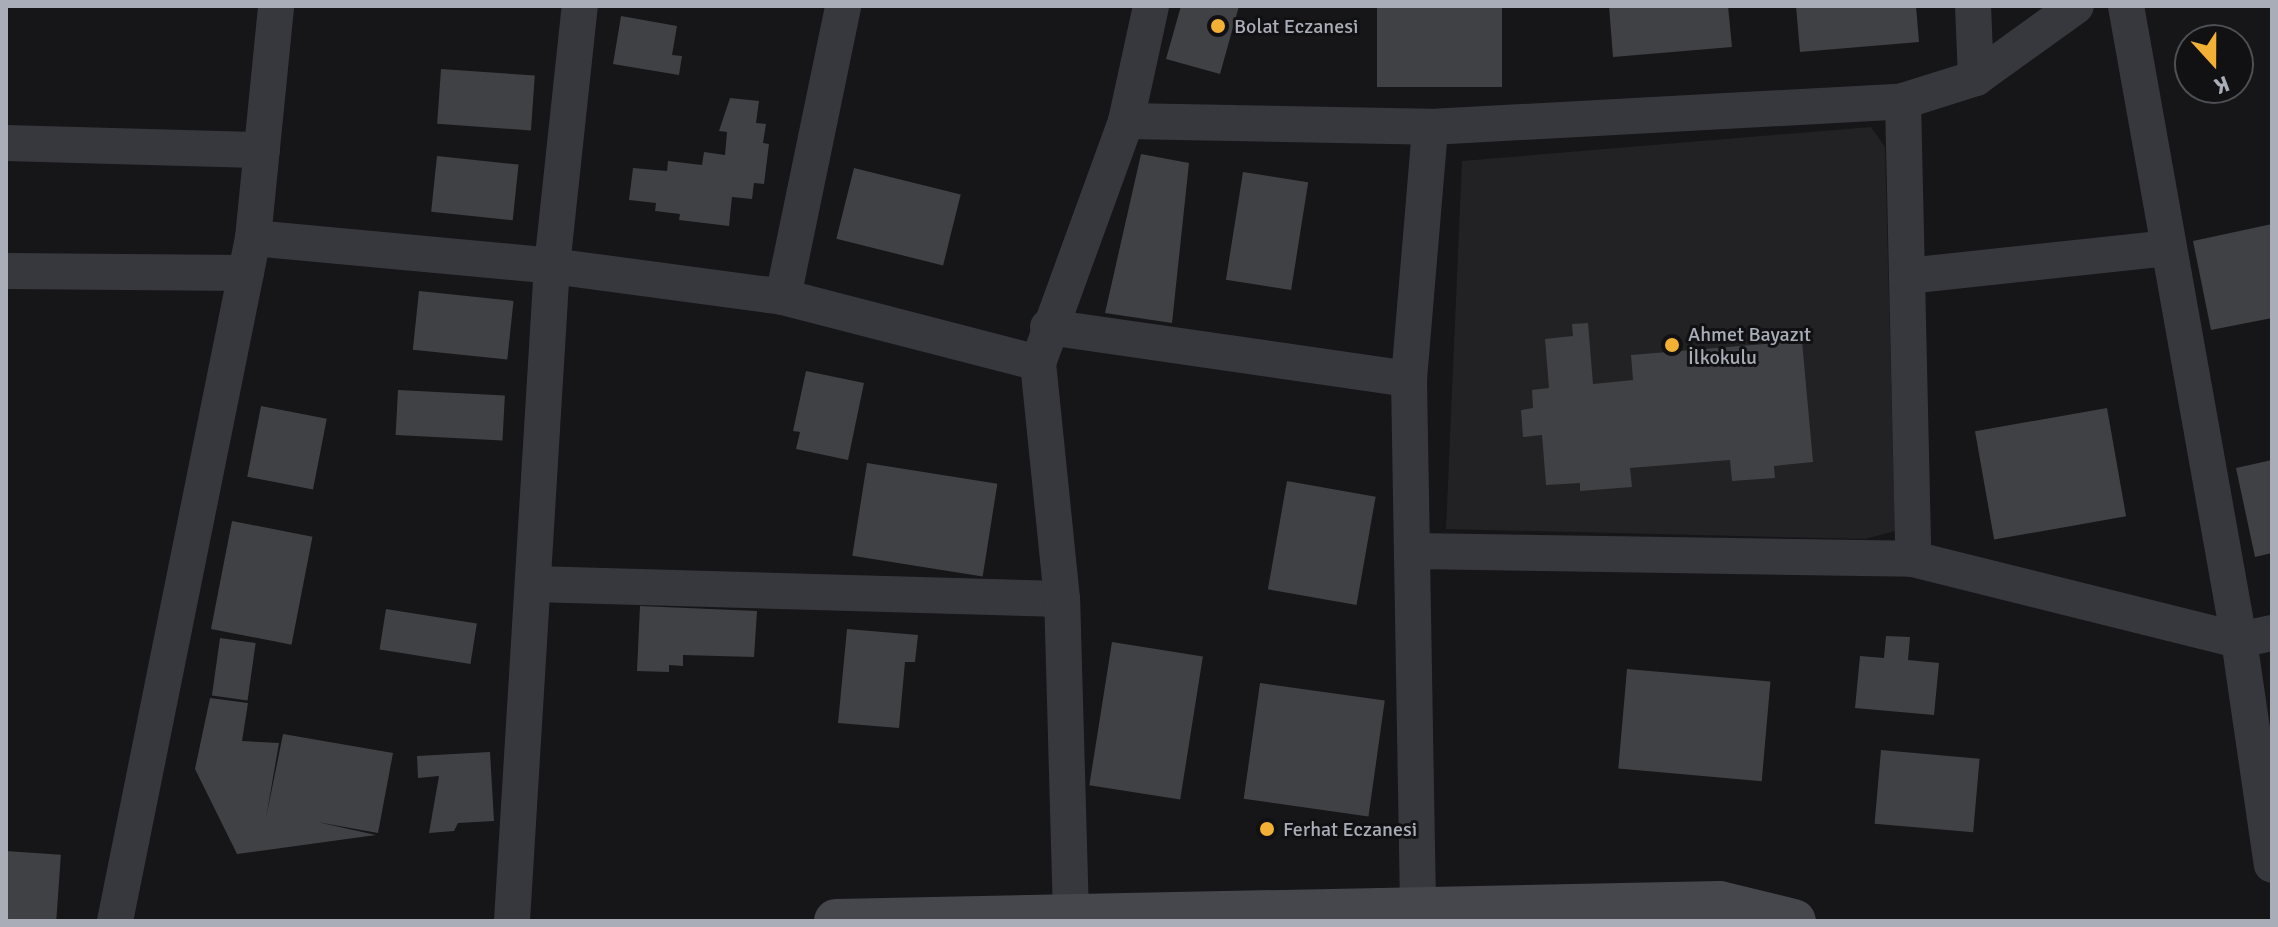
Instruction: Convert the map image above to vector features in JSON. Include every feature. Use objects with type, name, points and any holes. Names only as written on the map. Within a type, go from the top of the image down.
[{"type":"street","points":[[115,921],[249,256],[276,6]]},
{"type":"street","points":[[512,921],[552,266],[580,6]]},
{"type":"street","points":[[783,297],[843,6]]},
{"type":"street","points":[[1071,916],[1062,599],[1038,363],[1048,327],[1126,121],[1151,6]]},
{"type":"street","points":[[1973,6],[1976,78]]},
{"type":"street","points":[[1126,121],[1430,127],[1903,101],[1976,78],[2076,6]]},
{"type":"street","points":[[2126,6],[2167,248],[2255,636],[2272,865]]},
{"type":"street","points":[[1903,101],[1913,559]]},
{"type":"street","points":[[1418,906],[1409,379],[1430,127]]},
{"type":"street","points":[[6,143],[262,150]]},
{"type":"street","points":[[1907,276],[2167,248]]},
{"type":"street","points":[[6,271],[249,256],[552,266],[783,297],[1038,363]]},
{"type":"street","points":[[1048,327],[1409,379]]},
{"type":"street","points":[[1414,551],[1913,559],[2255,636]]},
{"type":"street","points":[[533,584],[1062,599]]},
{"type":"street","points":[[836,921],[1071,916],[1273,917],[1418,906],[1720,903],[1794,921]]},
{"type":"shaded area","name":"Ahmet Bayazıt İlkokulu","points":[[1871,127],[1885,147],[1895,531],[1865,539],[1446,529],[1462,161]]},
{"type":"building","points":[[1181,6],[1239,6],[1220,74],[1166,59]]},
{"type":"building","points":[[1377,6],[1502,6],[1502,87],[1377,87]]},
{"type":"building","points":[[1609,6],[1728,6],[1732,47],[1613,57]]},
{"type":"building","points":[[1796,6],[1916,6],[1919,42],[1800,52]]},
{"type":"building","points":[[621,16],[677,26],[672,55],[682,56],[679,75],[613,64]]},
{"type":"building","points":[[441,69],[535,76],[531,130],[437,124]]},
{"type":"building","points":[[730,98],[759,101],[756,123],[766,124],[763,143],[769,144],[764,184],[754,183],[752,199],[732,197],[729,226],[679,220],[680,214],[655,211],[656,203],[629,200],[633,168],[667,171],[668,161],[702,165],[704,152],[725,155],[727,132],[719,131]]},
{"type":"building","points":[[1141,154],[1189,163],[1172,323],[1105,313]]},
{"type":"building","points":[[437,156],[519,165],[513,220],[431,212]]},
{"type":"building","points":[[854,168],[961,195],[943,265],[836,239]]},
{"type":"building","points":[[1243,172],[1308,182],[1291,290],[1226,280]]},
{"type":"building","points":[[2272,224],[2272,318],[2211,330],[2193,241]]},
{"type":"building","points":[[419,291],[513,301],[507,360],[413,350]]},
{"type":"building","points":[[1588,323],[1593,384],[1633,380],[1631,355],[1802,341],[1813,462],[1774,466],[1775,478],[1732,481],[1730,460],[1630,468],[1632,487],[1580,491],[1580,483],[1546,485],[1542,435],[1523,437],[1521,410],[1533,408],[1532,390],[1549,388],[1545,339],[1573,336],[1572,324]]},
{"type":"building","points":[[806,371],[864,383],[848,460],[796,449],[800,432],[793,431]]},
{"type":"building","points":[[398,390],[505,396],[502,441],[396,435]]},
{"type":"building","points":[[261,406],[327,419],[313,489],[247,477]]},
{"type":"building","points":[[2107,408],[2126,516],[1994,540],[1975,431]]},
{"type":"building","points":[[2272,460],[2272,553],[2255,557],[2236,468]]},
{"type":"building","points":[[867,463],[997,484],[983,576],[852,556]]},
{"type":"building","points":[[1287,481],[1376,497],[1357,605],[1268,589]]},
{"type":"building","points":[[232,521],[312,537],[292,645],[211,629]]},
{"type":"building","points":[[640,606],[757,611],[754,657],[683,655],[683,666],[669,665],[669,672],[637,671]]},
{"type":"building","points":[[386,609],[477,623],[470,664],[380,649]]},
{"type":"building","points":[[847,629],[918,635],[915,662],[905,662],[899,728],[838,723]]},
{"type":"building","points":[[1886,636],[1910,637],[1908,660],[1939,663],[1934,715],[1855,708],[1860,656],[1884,658]]},
{"type":"building","points":[[220,638],[256,643],[248,700],[212,695]]},
{"type":"building","points":[[1112,642],[1203,656],[1180,800],[1089,785]]},
{"type":"building","points":[[1627,669],[1770,682],[1762,781],[1618,769]]},
{"type":"building","points":[[1260,683],[1385,701],[1368,816],[1244,799]]},
{"type":"building","points":[[210,698],[248,703],[242,741],[279,743],[266,818],[283,734],[393,753],[378,833],[317,822],[376,835],[237,854],[195,769]]},
{"type":"building","points":[[1881,750],[1980,759],[1973,832],[1875,824]]},
{"type":"building","points":[[490,752],[494,821],[458,823],[454,831],[429,833],[439,776],[418,778],[417,756]]},
{"type":"building","points":[[6,851],[61,855],[56,921],[6,920]]},
{"type":"place","name":"Bolat Eczanesi","points":[[1218,26]]},
{"type":"place","name":"Ahmet Bayazıt İlkokulu","points":[[1672,345]]},
{"type":"place","name":"Ferhat Eczanesi","points":[[1267,829]]}]
